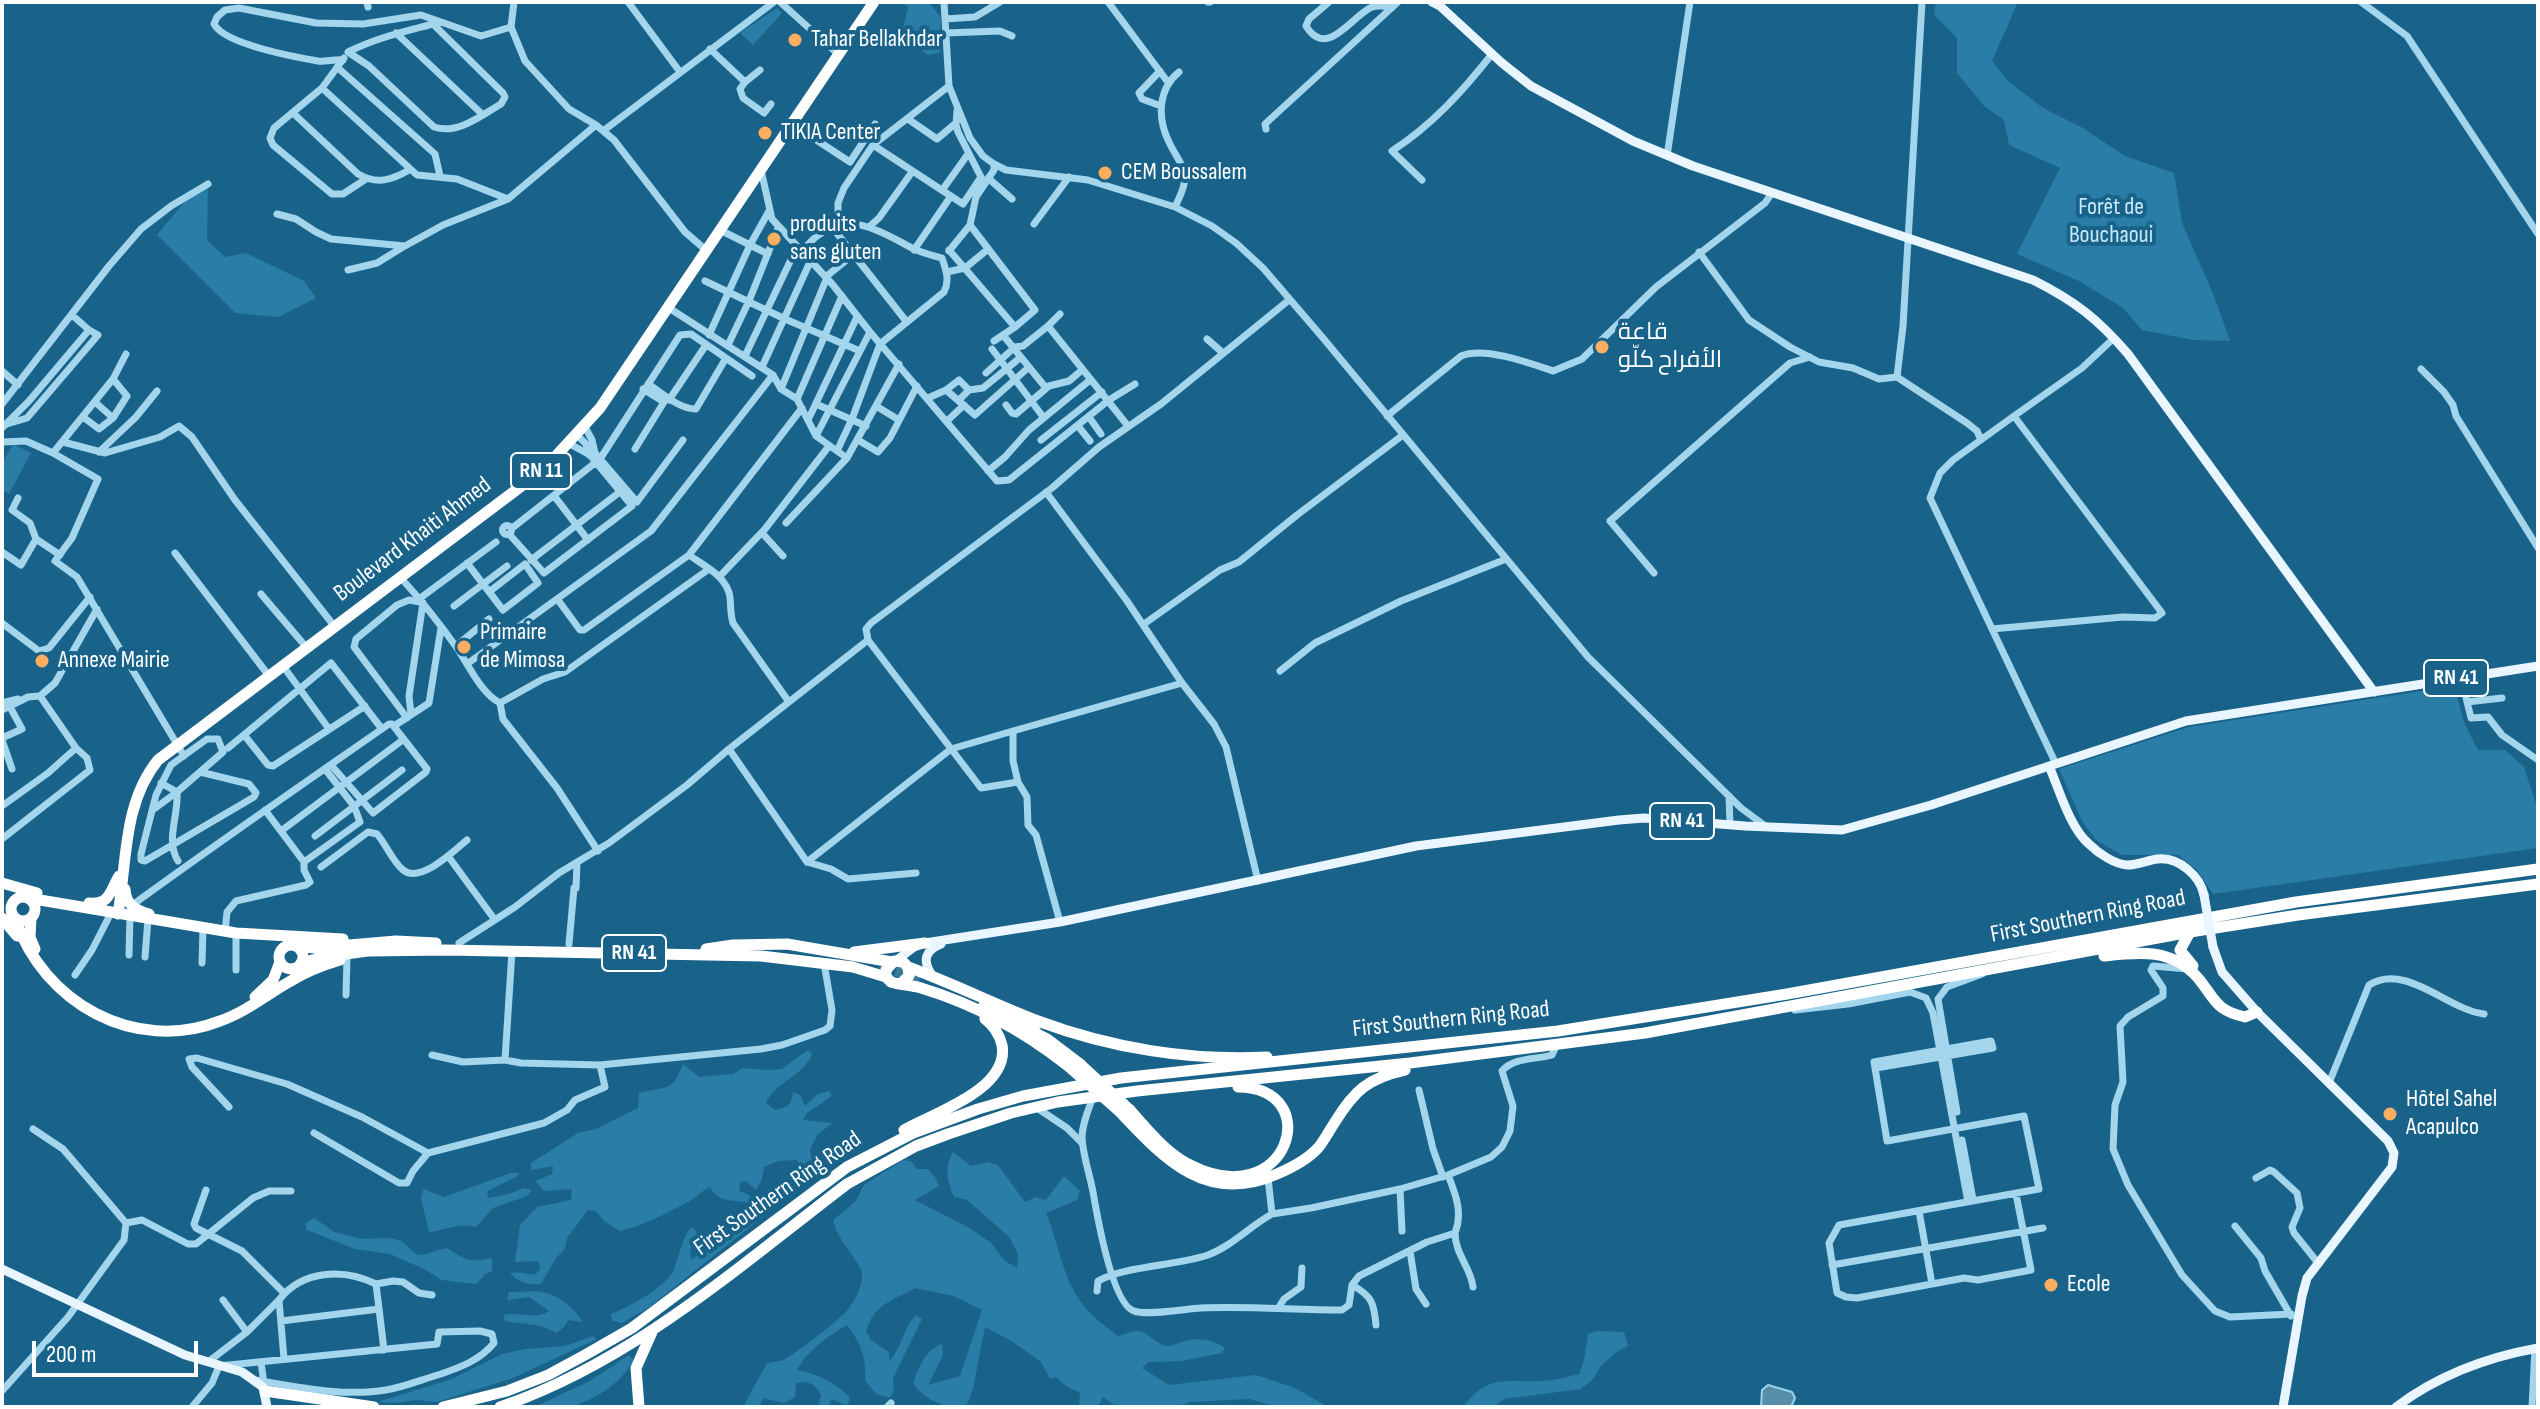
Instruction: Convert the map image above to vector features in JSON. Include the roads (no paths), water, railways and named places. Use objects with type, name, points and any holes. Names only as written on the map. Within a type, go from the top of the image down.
[{"type":"highway","name":"Boulevard Khaiti Ahmed","points":[[122,876],[137,794],[158,760],[181,750],[269,676],[544,469],[576,435],[669,308],[874,2]]},
{"type":"highway","name":"First Southern Ring Road","points":[[443,1407],[507,1391],[548,1375],[632,1328],[847,1167],[905,1137],[1002,1101],[1055,1088],[1121,1078],[1558,1031],[1906,973],[2281,904],[2538,869]]},
{"type":"highway","points":[[122,876],[131,911],[164,921]]},
{"type":"highway","points":[[69,905],[105,902],[122,876]]},
{"type":"highway","name":"RN 11","points":[[114,913],[122,876]]},
{"type":"highway","points":[[2,883],[55,902]]},
{"type":"highway","name":"First Southern Ring Road","points":[[500,1407],[531,1396],[652,1332],[847,1184],[916,1146],[972,1124],[1035,1107],[1093,1096],[1410,1063],[1645,1033],[2190,932],[2538,884]]},
{"type":"highway","points":[[2,897],[55,902],[114,913]]},
{"type":"highway","points":[[8,913],[13,902],[24,898],[34,903],[36,909],[29,930],[40,958],[74,993],[95,1007],[136,1023],[185,1024],[237,1008],[273,980],[280,962],[280,951],[291,946]]},
{"type":"highway","name":"RN 41","points":[[114,913],[131,911],[148,919],[259,935],[706,949],[777,943],[844,953],[903,969]]},
{"type":"highway","points":[[8,913],[21,921],[31,918]]},
{"type":"highway","points":[[8,913],[41,970],[77,1003],[105,1019],[158,1032],[217,1022],[251,1007],[297,977],[347,958],[380,951]]},
{"type":"highway","points":[[2190,932],[2181,946],[2182,955],[2233,1012]]},
{"type":"highway","points":[[251,1007],[297,966],[303,955],[291,946],[259,935]]},
{"type":"highway","name":"RN 41","points":[[291,946],[396,941]]},
{"type":"highway","name":"RN 41","points":[[844,953],[925,943]]},
{"type":"highway","points":[[706,949],[783,951],[903,969],[1085,1036]]},
{"type":"highway","name":"RN 41","points":[[297,966],[323,957],[380,951],[512,951],[761,956],[870,970],[903,969]]},
{"type":"highway","points":[[2069,956],[2158,953],[2189,969],[2220,1008],[2245,1017],[2257,1012]]},
{"type":"highway","points":[[280,962],[285,968],[297,966]]},
{"type":"highway","points":[[903,969],[907,979],[900,984],[921,988],[968,1007],[1036,1041],[1074,1065]]},
{"type":"highway","points":[[903,969],[981,1003],[1047,1039],[1177,1157],[1190,1165],[1236,1177],[1262,1170],[1274,1162],[1286,1143],[1284,1112],[1272,1095],[1261,1090],[1236,1087],[1137,1091]]},
{"type":"highway","points":[[903,969],[918,982],[1047,1039]]},
{"type":"highway","points":[[981,1003],[1085,1036],[1160,1052],[1237,1058],[1467,1039]]},
{"type":"highway","points":[[847,1167],[887,1139],[977,1092],[995,1075],[1002,1059],[1001,1040],[992,1024],[968,1007]]},
{"type":"highway","points":[[1125,1111],[1155,1150],[1192,1175],[1225,1185],[1246,1184],[1268,1178],[1305,1159],[1319,1147],[1349,1099],[1366,1084],[1383,1075],[1499,1052]]},
{"type":"highway","points":[[639,1407],[636,1380],[639,1361],[652,1332]]},
{"type":"highway","points":[[622,1349],[635,1351],[639,1361]]},
{"type":"highway","points":[[261,1384],[374,1407]]},
{"type":"main road","points":[[1432,2],[1531,86],[1633,141],[1772,193],[2033,280],[2079,305],[2114,338],[2374,692]]},
{"type":"main road","name":"RN 41","points":[[982,936],[1416,846],[1619,820],[1644,818],[1768,828],[1842,830],[1931,805],[2186,721],[2538,666]]},
{"type":"main road","points":[[2052,765],[2077,829],[2090,846],[2125,865],[2156,859],[2175,862],[2196,878],[2204,895],[2219,968],[2257,1012],[2391,1144],[2395,1158],[2389,1171],[2318,1263],[2304,1287],[2283,1407]]},
{"type":"main road","points":[[903,969],[918,948],[982,936]]},
{"type":"main road","points":[[903,969],[914,947],[982,936]]},
{"type":"main road","points":[[903,969],[926,965],[927,954],[945,942]]},
{"type":"main road","points":[[2,1269],[176,1351],[242,1372],[261,1384],[267,1407]]},
{"type":"main road","points":[[2402,1405],[2459,1371],[2536,1348]]},
{"type":"street","points":[[514,2],[511,27],[525,61],[569,109],[614,140],[685,232],[707,251]]},
{"type":"street","points":[[628,2],[680,72]]},
{"type":"street","points":[[348,270],[377,263],[453,221],[508,199],[600,128],[777,2],[839,55]]},
{"type":"street","points":[[944,2],[949,86],[970,138],[983,156],[1006,170],[1088,180],[1175,207],[1212,226],[1236,243],[1263,268],[1588,657],[1729,796],[1768,828]]},
{"type":"street","points":[[945,19],[966,19],[988,5],[1000,2]]},
{"type":"street","points":[[1108,2],[1167,81]]},
{"type":"street","points":[[1329,2],[1309,19],[1306,26],[1311,34],[1321,39],[1331,38],[1372,7],[1391,4]]},
{"type":"street","points":[[1667,156],[1690,2]]},
{"type":"street","points":[[1897,377],[1922,2]]},
{"type":"street","points":[[2361,2],[2407,36],[2538,234]]},
{"type":"street","points":[[1266,129],[1265,124],[1391,4]]},
{"type":"street","points":[[440,176],[435,154],[340,63],[268,50],[236,40],[217,30],[214,24],[217,17],[225,10],[239,8],[316,23],[363,24],[421,15],[481,36],[511,27]]},
{"type":"street","points":[[366,179],[343,194],[332,194],[273,145],[271,133],[322,88],[348,52],[371,41],[438,23]]},
{"type":"street","points":[[348,52],[369,66],[434,127],[459,128],[501,104],[505,97],[438,23]]},
{"type":"street","points":[[945,33],[1000,31],[1012,36]]},
{"type":"street","points":[[396,33],[483,115]]},
{"type":"street","points":[[710,49],[745,82]]},
{"type":"street","points":[[1422,180],[1392,151],[1420,133],[1459,94],[1492,54]]},
{"type":"street","points":[[760,70],[740,89],[743,98],[764,113],[771,104]]},
{"type":"street","points":[[1160,71],[1139,93],[1142,99],[1161,106]]},
{"type":"street","points":[[1175,207],[1184,187],[1185,174],[1168,141],[1161,106],[1167,81],[1179,72]]},
{"type":"street","points":[[832,227],[838,218],[838,203],[844,188],[873,145],[949,86]]},
{"type":"street","points":[[322,88],[417,175],[457,179],[508,199]]},
{"type":"street","points":[[873,145],[963,204],[981,177],[958,132],[958,109]]},
{"type":"street","points":[[293,113],[366,179],[394,179],[409,170]]},
{"type":"street","points":[[908,119],[937,139],[956,123]]},
{"type":"street","points":[[792,124],[850,162],[875,124]]},
{"type":"street","points":[[943,189],[968,154]]},
{"type":"street","points":[[942,258],[970,225],[976,197],[994,170],[994,164]]},
{"type":"street","points":[[761,170],[769,211],[778,228],[842,296],[997,481],[1007,481],[1109,400],[1135,384]]},
{"type":"street","points":[[870,226],[912,172]]},
{"type":"street","points":[[1034,224],[1069,177]]},
{"type":"street","points":[[988,178],[1012,199]]},
{"type":"street","points":[[2,404],[141,229],[208,184]]},
{"type":"street","points":[[1387,416],[1471,351],[1525,361],[1553,371],[1582,359],[1656,287],[1765,203],[1772,193]]},
{"type":"street","points":[[914,250],[951,196]]},
{"type":"street","points":[[709,335],[769,211]]},
{"type":"street","points":[[277,214],[296,219],[331,239],[405,246]]},
{"type":"street","points":[[745,356],[800,249],[832,227],[848,224],[870,226],[914,250],[942,258]]},
{"type":"street","points":[[970,225],[1035,310],[992,347],[1044,418]]},
{"type":"street","points":[[832,227],[906,321]]},
{"type":"street","points":[[728,345],[778,228]]},
{"type":"street","points":[[720,230],[768,254]]},
{"type":"street","points":[[949,250],[1015,327]]},
{"type":"street","points":[[947,272],[965,268],[987,250]]},
{"type":"street","points":[[1699,252],[1749,320],[1819,362],[1853,368],[1879,379],[1897,377],[1967,423],[1977,431],[1981,440]]},
{"type":"street","points":[[781,389],[828,275],[854,254]]},
{"type":"street","points":[[720,576],[762,533],[833,449],[852,419],[880,344],[944,292],[947,272],[942,258]]},
{"type":"street","points":[[762,367],[810,262]]},
{"type":"street","points":[[705,281],[860,351]]},
{"type":"street","points":[[797,399],[842,296]]},
{"type":"street","points":[[1018,782],[981,788],[868,640],[866,629],[1046,492],[1099,447],[1161,404],[1289,300]]},
{"type":"street","points":[[669,308],[773,375],[781,389],[797,399],[816,436],[847,458]]},
{"type":"street","points":[[986,373],[1060,314]]},
{"type":"street","points":[[4,426],[27,418],[98,335],[72,315]]},
{"type":"street","points":[[808,420],[857,317]]},
{"type":"street","points":[[1048,326],[1128,426]]},
{"type":"street","points":[[816,436],[870,332]]},
{"type":"street","points":[[576,435],[586,444],[595,457],[632,506],[544,573],[510,532],[555,497],[595,457],[680,335],[691,334],[752,376]]},
{"type":"street","points":[[1003,335],[1046,388]]},
{"type":"street","points":[[2052,765],[1930,498],[1940,473],[1953,460],[2082,368],[2114,338]]},
{"type":"street","points":[[1207,339],[1223,353]]},
{"type":"street","points":[[635,449],[706,345]]},
{"type":"street","points":[[53,453],[113,379],[126,354]]},
{"type":"street","points":[[969,390],[983,388],[1021,357]]},
{"type":"street","points":[[1654,573],[1610,521],[1790,363],[1810,357]]},
{"type":"street","points":[[645,387],[667,401],[696,409],[726,358]]},
{"type":"street","points":[[786,523],[847,458],[899,364]]},
{"type":"street","points":[[946,390],[975,415],[1029,367]]},
{"type":"street","points":[[2421,369],[2453,405],[2456,416],[2534,536],[2538,548]]},
{"type":"street","points":[[1006,405],[1015,414],[1046,388],[1073,379],[1082,370]]},
{"type":"street","points":[[2,371],[18,385]]},
{"type":"street","points":[[467,664],[651,531],[773,375]]},
{"type":"street","points":[[83,417],[99,429],[113,418],[127,398],[113,379]]},
{"type":"street","points":[[1073,379],[1079,388]]},
{"type":"street","points":[[928,398],[959,380],[969,390]]},
{"type":"street","points":[[988,471],[1029,430],[1090,380]]},
{"type":"street","points":[[858,440],[878,452],[917,386]]},
{"type":"street","points":[[947,421],[969,390]]},
{"type":"street","points":[[99,452],[136,417],[157,391]]},
{"type":"street","points":[[1041,440],[1102,392]]},
{"type":"street","points":[[95,402],[113,418]]},
{"type":"street","points":[[816,404],[866,426]]},
{"type":"street","points":[[876,406],[899,420]]},
{"type":"street","points":[[558,600],[580,630],[584,630],[689,555],[802,408]]},
{"type":"street","points":[[1992,629],[2123,617],[2155,618],[2162,613],[2014,416]]},
{"type":"street","points":[[1089,417],[1101,434]]},
{"type":"street","points":[[63,442],[99,452],[126,448],[160,437],[179,426],[192,437],[235,500],[335,627]]},
{"type":"street","points":[[1078,426],[1090,441]]},
{"type":"street","points":[[576,435],[592,440],[595,457]]},
{"type":"street","points":[[576,435],[637,502],[683,440]]},
{"type":"street","points":[[1144,624],[1220,570],[1239,562],[1403,435]]},
{"type":"street","points":[[2,442],[26,441],[98,479],[72,538],[55,561],[77,577],[181,750]]},
{"type":"street","points":[[531,560],[621,491]]},
{"type":"street","points":[[1046,492],[1214,724],[1226,747],[1258,881]]},
{"type":"street","points":[[555,497],[588,540]]},
{"type":"street","points":[[18,498],[12,510],[30,523],[36,539],[60,555]]},
{"type":"street","points":[[762,533],[783,556]]},
{"type":"street","points":[[2,552],[21,565],[36,539]]},
{"type":"street","points":[[409,716],[422,602],[496,542]]},
{"type":"street","points":[[175,553],[269,676]]},
{"type":"street","points":[[689,555],[720,576],[728,590],[733,623],[789,702]]},
{"type":"street","points":[[1280,671],[1315,643],[1401,601],[1506,559]]},
{"type":"street","points":[[467,563],[483,585],[503,610],[538,583],[525,564],[489,592]]},
{"type":"street","points":[[454,606],[507,566]]},
{"type":"street","points":[[500,703],[543,679],[565,672],[709,569]]},
{"type":"street","points":[[401,578],[496,702],[500,703]]},
{"type":"street","points":[[261,594],[307,648]]},
{"type":"street","points":[[2,623],[39,651],[49,648],[90,597]]},
{"type":"street","points":[[409,716],[354,647],[356,639],[397,605],[409,600],[422,602]]},
{"type":"street","points":[[8,766],[2,739],[22,729],[5,707],[28,697],[40,696],[55,683],[97,609]]},
{"type":"street","points":[[456,646],[489,619]]},
{"type":"street","points":[[394,726],[429,703],[441,628]]},
{"type":"street","points":[[459,943],[559,873],[598,851],[687,785],[868,640]]},
{"type":"street","points":[[228,748],[331,663],[382,729]]},
{"type":"street","points":[[283,666],[329,729]]},
{"type":"street","points":[[2461,677],[2471,718],[2488,717],[2502,735],[2538,760]]},
{"type":"street","points":[[807,862],[951,749],[1182,683]]},
{"type":"street","points":[[2,839],[90,770],[87,758],[76,748],[40,696]]},
{"type":"street","points":[[2467,702],[2502,698]]},
{"type":"street","points":[[500,703],[503,719],[557,788],[598,851]]},
{"type":"street","points":[[245,736],[271,766],[365,706]]},
{"type":"street","points":[[129,955],[131,911],[265,810],[389,724],[394,726],[426,767],[426,772],[373,813],[358,803],[328,767]]},
{"type":"street","points":[[1013,731],[1013,761],[1018,782],[1025,789],[1028,825],[1036,835],[1060,922]]},
{"type":"street","points":[[154,809],[223,752],[218,739],[207,739],[181,750],[161,783],[154,809],[141,860],[145,861],[171,846],[256,793],[249,784],[200,772]]},
{"type":"street","points":[[281,831],[404,739]]},
{"type":"street","points":[[2,806],[48,773],[76,748]]},
{"type":"street","points":[[729,749],[807,862],[831,869],[848,879],[916,873]]},
{"type":"street","points":[[315,836],[402,770]]},
{"type":"street","points":[[161,783],[177,792]]},
{"type":"street","points":[[177,792],[171,846],[178,861]]},
{"type":"street","points":[[1729,796],[1730,825]]},
{"type":"street","points":[[304,862],[359,824],[358,803]]},
{"type":"street","points":[[236,970],[227,912],[236,901],[308,884],[310,880],[304,870],[304,862],[265,810]]},
{"type":"street","points":[[321,867],[364,833],[371,831],[379,836],[402,870],[410,874],[422,873],[467,840]]},
{"type":"street","points":[[448,856],[495,920]]},
{"type":"street","points":[[569,944],[577,863]]},
{"type":"street","points":[[75,975],[114,913]]},
{"type":"street","points":[[145,957],[148,919]]},
{"type":"street","points":[[202,963],[203,928]]},
{"type":"street","points":[[505,1060],[512,951]]},
{"type":"street","points":[[346,995],[347,958]]},
{"type":"street","points":[[432,1055],[463,1062],[505,1060],[600,1065],[782,1045],[825,1030],[831,1022],[832,1010],[824,963]]},
{"type":"street","points":[[2189,969],[2153,966],[2151,970],[2163,986],[2163,996],[2125,1018],[2120,1026],[2123,1082],[2115,1105],[2113,1149],[2128,1185],[2182,1275],[2215,1311],[2230,1317],[2291,1314]]},
{"type":"street","points":[[1971,1201],[1938,1006],[1943,990],[1986,970]]},
{"type":"street","points":[[2329,1083],[2369,985],[2375,981],[2409,982],[2472,1013],[2484,1014]]},
{"type":"street","points":[[1773,1010],[1819,1008],[1916,993],[1926,998],[1932,1007],[1944,1052]]},
{"type":"street","points":[[1944,1052],[1993,1048],[1991,1041],[1875,1065],[1887,1141],[2024,1116],[2039,1189],[1839,1225],[1830,1240],[1836,1290],[1846,1297],[1865,1297],[1964,1278],[1978,1280],[2031,1270],[2016,1194]]},
{"type":"street","points":[[1097,1291],[1098,1281],[1112,1274],[1193,1260],[1219,1251],[1272,1214],[1400,1189],[1446,1176],[1491,1157],[1502,1147],[1510,1131],[1513,1106],[1502,1075],[1504,1067],[1552,1055],[1557,1044]]},
{"type":"street","points":[[229,1107],[192,1067],[189,1059],[197,1058],[287,1084],[362,1117],[428,1153]]},
{"type":"street","points":[[314,1133],[404,1184],[428,1153],[544,1123],[567,1110],[575,1100],[605,1087],[600,1065]]},
{"type":"street","points":[[1419,1090],[1433,1149],[1460,1213],[1455,1233],[1458,1251],[1472,1276],[1473,1287]]},
{"type":"street","points":[[1093,1096],[1084,1123],[1082,1143],[1098,1225],[1112,1274],[1129,1309],[1136,1312],[1279,1307],[1342,1310],[1349,1305],[1352,1285],[1359,1276],[1455,1233]]},
{"type":"street","points":[[1035,1107],[1067,1128],[1082,1143]]},
{"type":"street","points":[[2,1391],[78,1304],[124,1240],[127,1230],[126,1223],[63,1149],[33,1129]]},
{"type":"street","points":[[2256,1178],[2270,1170],[2297,1193],[2300,1208],[2292,1227],[2318,1263]]},
{"type":"street","points":[[1268,1178],[1272,1214]]},
{"type":"street","points":[[1400,1189],[1402,1231]]},
{"type":"street","points":[[206,1190],[194,1224],[206,1234],[242,1251],[281,1296],[284,1359]]},
{"type":"street","points":[[126,1223],[142,1220],[188,1244],[196,1244],[253,1198],[269,1191],[291,1191]]},
{"type":"street","points":[[1919,1211],[1932,1284]]},
{"type":"street","points":[[2235,1226],[2261,1258],[2265,1271],[2296,1324]]},
{"type":"street","points":[[1832,1265],[1926,1249],[1974,1236],[2043,1228]]},
{"type":"street","points":[[1410,1251],[1416,1289],[1426,1304]]},
{"type":"street","points":[[1279,1307],[1284,1299],[1299,1290],[1302,1268]]},
{"type":"street","points":[[208,1362],[247,1332],[303,1278],[346,1273],[376,1284],[403,1282],[419,1293],[432,1295]]},
{"type":"street","points":[[376,1284],[384,1350]]},
{"type":"street","points":[[1352,1285],[1367,1293],[1374,1305],[1376,1325]]},
{"type":"street","points":[[223,1300],[247,1332]]},
{"type":"street","points":[[281,1321],[379,1309]]},
{"type":"street","points":[[192,1407],[212,1383],[219,1366],[437,1344],[439,1332],[480,1331],[492,1334],[494,1343],[484,1355],[456,1369],[389,1389],[371,1391],[317,1390],[261,1384],[261,1362]]},
{"type":"street","points":[[2532,1407],[2536,1348]]},
{"type":"tunnel","points":[[880,966],[920,978]]},
{"type":"place","name":"Tahar Bellakhdar","points":[[795,40]]},
{"type":"place","name":"TIKIA Center","points":[[765,133]]},
{"type":"place","name":"CEM Boussalem","points":[[1105,173]]},
{"type":"place","name":"produits sans gluten","points":[[774,239]]},
{"type":"place","name":"قاعة الأفراح كلّو","points":[[1602,347]]},
{"type":"place","name":"Primaire de Mimosa","points":[[464,647]]},
{"type":"place","name":"Annexe Mairie","points":[[42,661]]},
{"type":"place","name":"Hôtel Sahel Acapulco","points":[[2390,1114]]},
{"type":"place","name":"Ecole","points":[[2051,1285]]},
{"type":"park label","name":"Forêt de Bouchaoui","points":[[2111,222]]}]
